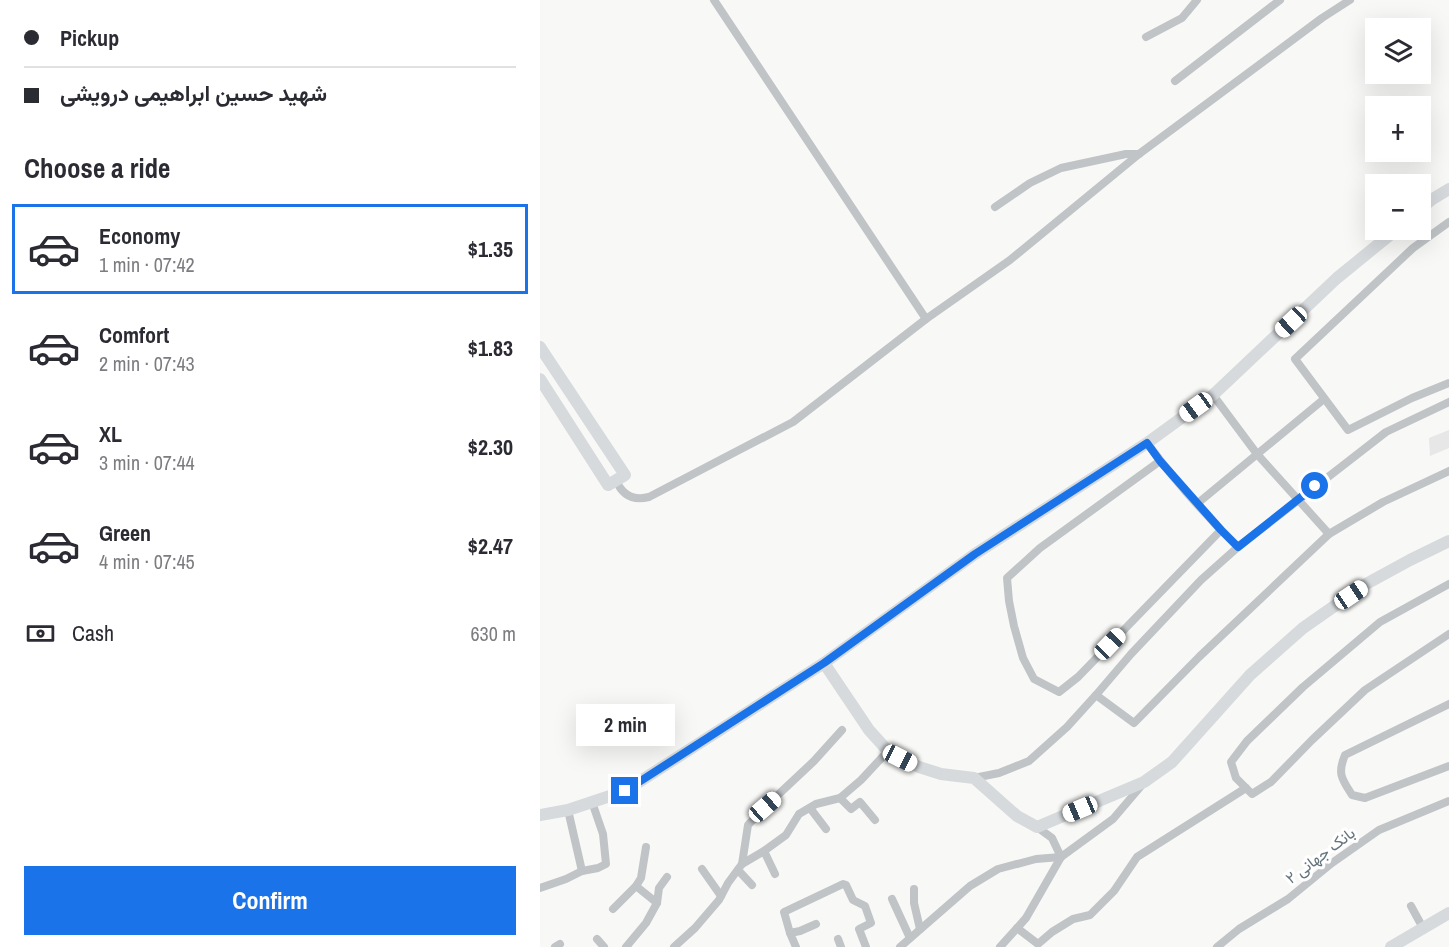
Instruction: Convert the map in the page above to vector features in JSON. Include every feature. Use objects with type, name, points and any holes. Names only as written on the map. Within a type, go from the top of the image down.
[{"type":"street","points":[[714,0],[926,319]]},
{"type":"street","points":[[1146,37],[1182,18],[1197,0]]},
{"type":"street","points":[[1175,81],[1280,0]]},
{"type":"street","points":[[615,480],[619,489],[631,497],[640,499],[649,497],[793,422],[926,319],[1010,260],[1139,154],[1322,18],[1350,0]]},
{"type":"street","points":[[995,207],[1030,183],[1061,168],[1126,154],[1139,154]]},
{"type":"street","points":[[1431,200],[1449,189]]},
{"type":"street","points":[[1449,222],[1413,248],[1295,359],[1348,430],[1412,398],[1449,383]]},
{"type":"street","points":[[540,815],[568,810],[625,791],[824,663],[975,554],[1147,443],[1213,395],[1337,278],[1384,240]]},
{"type":"street","points":[[540,347],[625,475],[608,485],[540,379]]},
{"type":"street","points":[[549,393],[564,383]]},
{"type":"street","points":[[1213,395],[1257,454],[1329,534]]},
{"type":"street","points":[[1198,503],[1324,399]]},
{"type":"street","points":[[824,663],[869,730],[888,751],[919,767],[941,774],[974,778],[999,773],[1029,761],[1066,727],[1201,580],[1238,547],[1386,432],[1449,402]]},
{"type":"street","points":[[1147,443],[1160,461],[1238,547]]},
{"type":"street","points":[[1160,461],[1040,548],[1007,578],[1014,626],[1023,658],[1034,679],[1059,692],[1078,677],[1221,530]]},
{"type":"street","points":[[1096,695],[1134,723],[1199,657],[1329,534],[1383,502],[1449,471]]},
{"type":"street","points":[[1037,827],[1144,782],[1172,762],[1250,675],[1303,628],[1366,584],[1449,540]]},
{"type":"street","points":[[1449,584],[1380,622],[1303,687],[1247,741],[1231,762],[1236,778],[1252,794],[1271,782],[1365,690],[1449,634]]},
{"type":"street","points":[[1449,704],[1345,755],[1340,767],[1344,782],[1352,795],[1365,798],[1449,766]]},
{"type":"street","points":[[752,885],[740,867],[748,825],[842,730]]},
{"type":"street","points":[[674,947],[701,921],[740,867],[786,835],[799,814],[816,804],[840,798],[861,780],[888,751]]},
{"type":"street","points":[[974,778],[1017,816],[1052,838],[1061,857]]},
{"type":"street","points":[[1000,947],[1026,918],[1061,857],[1113,819],[1144,782]]},
{"type":"street","points":[[1017,928],[1038,944],[1073,919],[1090,915],[1114,891],[1137,857],[1246,788]]},
{"type":"street","points":[[840,798],[851,809],[860,802],[875,820]]},
{"type":"street","name":"بانک جهانی ۲","points":[[1216,947],[1239,929],[1288,899],[1332,863],[1379,830],[1449,801]]},
{"type":"street","points":[[540,888],[606,864],[603,834],[592,802]]},
{"type":"street","points":[[810,808],[826,829]]},
{"type":"street","points":[[568,810],[582,871]]},
{"type":"street","points":[[613,909],[642,878],[646,847]]},
{"type":"street","points":[[765,850],[775,874]]},
{"type":"street","points":[[900,947],[970,886],[998,869],[1036,859],[1061,857]]},
{"type":"street","points":[[702,869],[721,896]]},
{"type":"street","points":[[626,947],[657,903],[659,888],[667,877]]},
{"type":"street","points":[[796,947],[784,912],[843,884],[846,885],[853,900],[865,906],[870,919],[871,923],[859,929],[866,947]]},
{"type":"street","points":[[636,886],[657,903]]},
{"type":"street","points":[[914,889],[914,903],[920,929]]},
{"type":"street","points":[[892,898],[910,938]]},
{"type":"street","points":[[1411,906],[1423,928]]},
{"type":"street","points":[[1391,947],[1449,914]]},
{"type":"street","points":[[790,933],[816,924]]},
{"type":"street","points":[[597,939],[604,947]]},
{"type":"shaded area","points":[[1449,430],[1449,448],[1430,456],[1429,438]]},
{"type":"route","points":[[625,791],[824,663],[975,554],[1147,443],[1160,461],[1238,547],[1315,486]]}]
